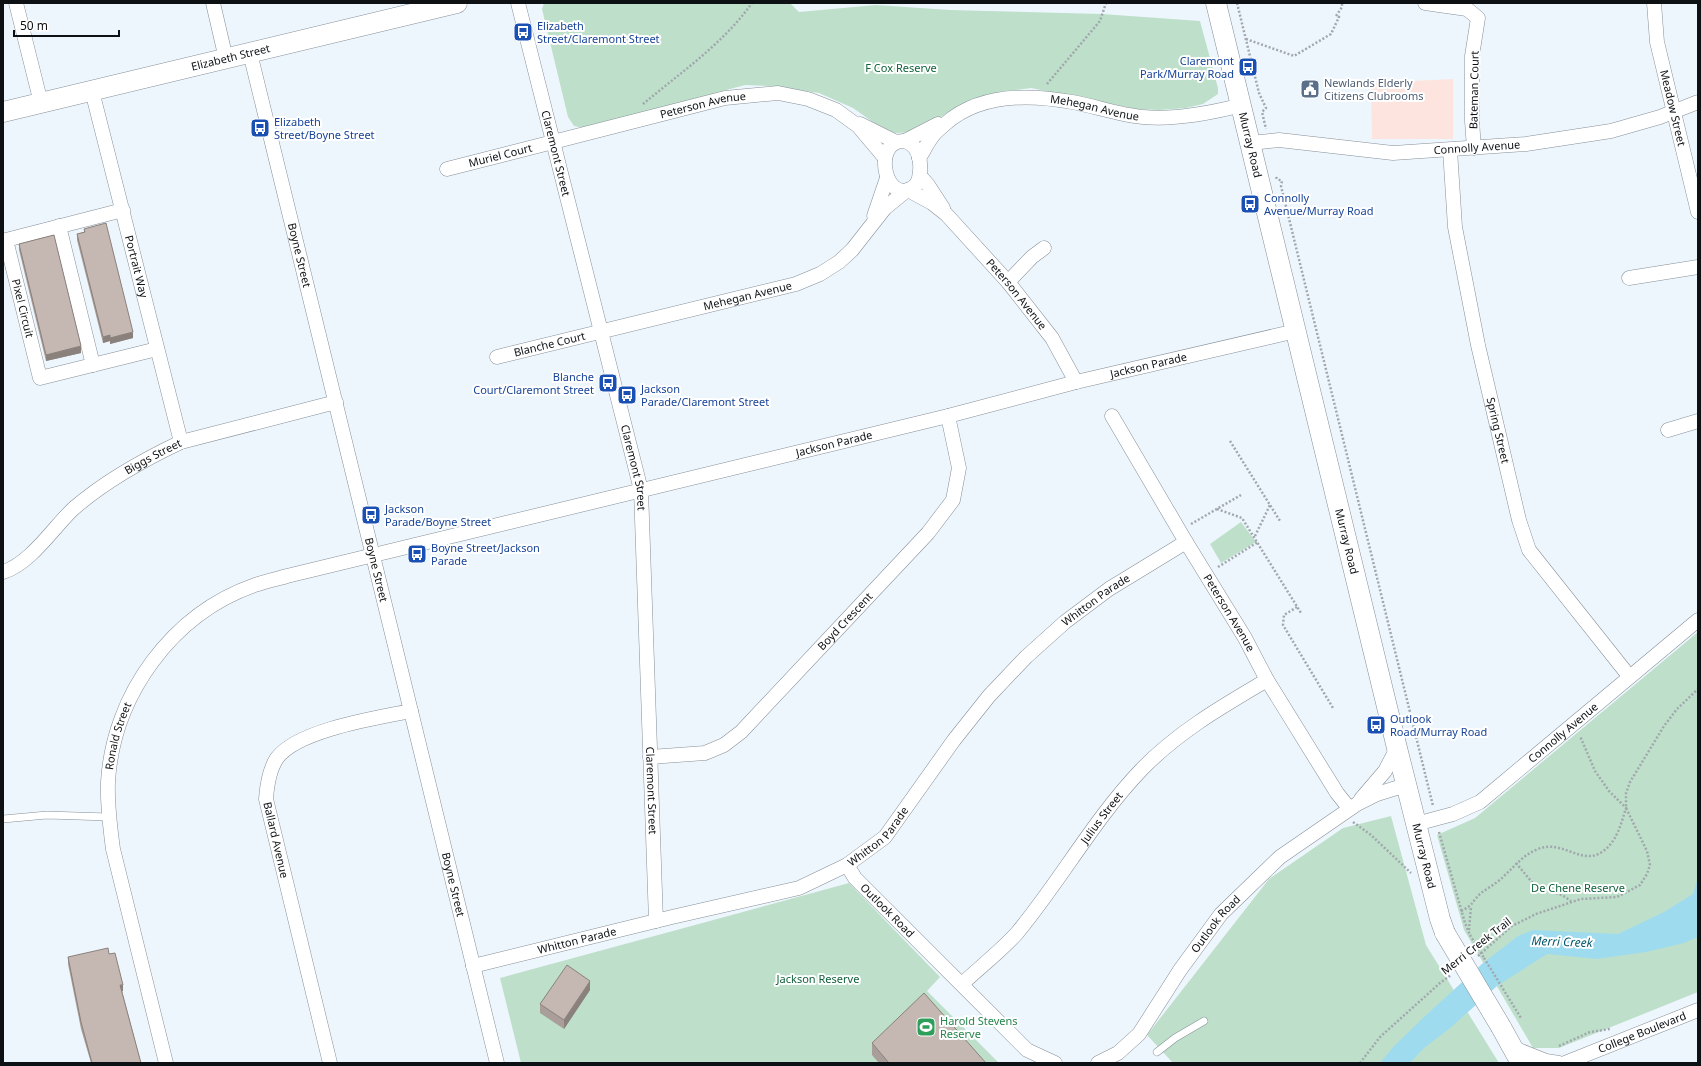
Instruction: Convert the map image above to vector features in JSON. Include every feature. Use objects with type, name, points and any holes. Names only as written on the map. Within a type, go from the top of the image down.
[{"type":"main road","name":"Elizabeth Street","points":[[3,112],[250,53],[415,8],[457,3]]},
{"type":"main road","name":"Murray Road","points":[[1216,3],[1242,105],[1260,142],[1296,331],[1406,785],[1445,933],[1516,1055]]},
{"type":"street","points":[[16,3],[41,103]]},
{"type":"street","points":[[213,3],[226,59]]},
{"type":"street","name":"Claremont Street","points":[[518,3],[641,490],[656,921]]},
{"type":"street","name":"Bateman Court","points":[[1425,3],[1467,9],[1478,18],[1472,56],[1472,121],[1474,148]]},
{"type":"street","name":"Meadow Street","points":[[1654,3],[1657,42],[1698,212]]},
{"type":"street","name":"Boyne Street","points":[[250,53],[497,1063]]},
{"type":"street","name":"Portrait Way","points":[[92,91],[181,442]]},
{"type":"street","name":"Peterson Avenue","points":[[554,142],[725,98],[752,94],[778,93],[808,100],[836,110],[863,131],[885,158]]},
{"type":"street","name":"Mehegan Avenue","points":[[901,142],[984,102],[1000,99],[1042,97],[1143,117],[1180,116],[1224,110],[1242,105]]},
{"type":"street","name":"Connolly Avenue","points":[[1260,142],[1279,140],[1393,153],[1526,144],[1611,131],[1674,112],[1698,102]]},
{"type":"street","name":"Mehegan Avenue","points":[[920,158],[933,136],[951,119]]},
{"type":"street","name":"Peterson Avenue","points":[[850,120],[901,142]]},
{"type":"street","name":"Muriel Court","points":[[447,169],[554,142]]},
{"type":"street","points":[[901,142],[915,147],[920,158],[920,176],[914,187],[907,190],[901,190],[893,187],[887,178],[885,158],[889,147],[901,142]]},
{"type":"street","name":"Spring Street","points":[[1450,150],[1455,227],[1478,345],[1520,520],[1529,550],[1629,676]]},
{"type":"street","name":"Peterson Avenue","points":[[920,176],[931,189],[946,214]]},
{"type":"street","name":"Mehegan Avenue","points":[[872,222],[887,178]]},
{"type":"street","name":"Peterson Avenue","points":[[907,190],[932,203],[946,214],[1008,282],[1052,338],[1076,382]]},
{"type":"street","name":"Mehegan Avenue","points":[[601,330],[796,284],[820,274],[839,262],[852,250],[872,222],[893,200],[907,190]]},
{"type":"street","name":"Pixel Circuit","points":[[123,210],[6,240],[40,378],[157,349]]},
{"type":"street","points":[[59,226],[92,365]]},
{"type":"street","points":[[1008,282],[1032,257],[1044,248]]},
{"type":"street","points":[[1629,278],[1698,267]]},
{"type":"street","name":"Blanche Court","points":[[497,357],[601,330]]},
{"type":"street","name":"Jackson Parade","points":[[373,556],[948,416],[1076,382],[1296,331]]},
{"type":"street","name":"Biggs Street","points":[[3,572],[17,565],[29,555],[73,509],[109,482],[131,468],[181,442],[336,402]]},
{"type":"street","name":"Boyd Crescent","points":[[650,757],[705,753],[724,745],[741,732],[928,533],[953,500],[959,468],[948,416]]},
{"type":"street","name":"Peterson Avenue","points":[[1112,416],[1182,536],[1245,638],[1268,680],[1338,793],[1350,808]]},
{"type":"street","points":[[1668,430],[1698,421]]},
{"type":"street","name":"Whitton Parade","points":[[473,966],[799,888],[847,866],[885,837],[954,740],[989,696],[1026,657],[1065,622],[1182,536]]},
{"type":"street","name":"Ronald Street","points":[[166,1063],[113,849],[108,817],[108,782],[112,750],[123,715],[137,683],[178,632],[223,600],[255,585],[373,556]]},
{"type":"street","name":"Connolly Avenue","points":[[1416,824],[1453,814],[1480,802],[1629,676],[1698,620]]},
{"type":"street","name":"Julius Street","points":[[962,984],[1016,934],[1090,830],[1142,770],[1170,743],[1204,717],[1268,680]]},
{"type":"street","name":"Ballard Avenue","points":[[330,1063],[266,799],[267,784],[270,773],[277,759],[285,750],[297,742],[333,729],[411,711]]},
{"type":"street","name":"Outlook Road","points":[[1350,808],[1385,770],[1397,748]]},
{"type":"street","name":"Outlook Road","points":[[1098,1063],[1118,1053],[1139,1034],[1180,970],[1221,914],[1280,857],[1350,808],[1377,794],[1406,785]]},
{"type":"street","name":"Outlook Road","points":[[847,866],[855,878],[1027,1050],[1055,1063]]},
{"type":"street","name":"College Boulevard","points":[[1565,1063],[1698,1010]]},
{"type":"street","points":[[1516,1055],[1559,1063]]},
{"type":"lane","points":[[3,818],[47,815],[108,817]]},
{"type":"lane","points":[[1157,1052],[1175,1038],[1204,1021]]},
{"type":"path","points":[[640,107],[739,22],[752,3]]},
{"type":"path","points":[[1042,97],[1042,90],[1100,21],[1106,3]]},
{"type":"path","points":[[1237,3],[1259,93],[1266,108],[1262,112],[1260,142]]},
{"type":"path","points":[[1246,39],[1294,56],[1331,34],[1339,17],[1335,18],[1341,8],[1342,3]]},
{"type":"path","points":[[1275,171],[1277,179],[1282,181],[1281,186],[1436,818],[1462,911],[1470,935],[1521,1018]]},
{"type":"path","points":[[1230,441],[1280,520]]},
{"type":"path","points":[[1182,536],[1217,509],[1241,496]]},
{"type":"path","points":[[1255,537],[1270,505]]},
{"type":"path","points":[[1217,509],[1242,518],[1301,613]]},
{"type":"path","points":[[1206,574],[1258,542]]},
{"type":"path","points":[[1297,607],[1284,615],[1282,626],[1332,708]]},
{"type":"path","points":[[1470,935],[1469,929],[1471,907],[1480,894],[1503,877],[1526,855],[1548,845],[1562,848],[1574,854],[1588,856],[1600,854],[1610,847],[1618,831],[1626,808],[1626,793],[1630,782],[1664,726],[1677,710],[1698,689]]},
{"type":"path","points":[[1574,722],[1595,771],[1609,791],[1626,808]]},
{"type":"path","points":[[1350,808],[1371,835],[1411,873]]},
{"type":"path","name":"Merri Creek Trail","points":[[1472,960],[1496,942],[1512,926],[1536,914],[1571,901],[1617,897],[1640,885],[1647,874],[1650,865],[1647,851],[1626,808]]},
{"type":"path","points":[[1516,863],[1536,887],[1562,895],[1571,901]]},
{"type":"path","points":[[1462,911],[1471,907]]},
{"type":"path","name":"Merri Creek Trail","points":[[1360,1063],[1380,1037],[1453,974]]},
{"type":"shaded area","points":[[1453,79],[1453,139],[1372,139],[1371,83]]},
{"type":"green space","name":"F Cox Reserve","points":[[544,3],[790,3],[799,12],[876,5],[950,10],[1102,14],[1200,21],[1218,88],[1218,94],[1203,104],[1186,108],[1159,110],[1137,109],[1031,88],[1000,92],[976,99],[911,132],[896,133],[884,130],[853,108],[819,93],[771,86],[745,85],[585,128],[574,126],[568,117],[542,9]]},
{"type":"green space","points":[[1241,522],[1256,542],[1221,563],[1210,544]]},
{"type":"green space","name":"De Chene Reserve","points":[[1698,632],[1698,992],[1559,1048],[1533,1048],[1464,930],[1437,835],[1475,818]]},
{"type":"green space","points":[[1391,816],[1426,945],[1499,1063],[1173,1063],[1147,1035],[1269,879],[1343,828]]},
{"type":"green space","name":"Jackson Reserve","points":[[849,883],[940,977],[927,991],[999,1063],[521,1063],[500,978]]},
{"type":"water","name":"Merri Creek","points":[[1698,877],[1698,937],[1684,943],[1646,952],[1597,959],[1547,954],[1497,986],[1449,1029],[1424,1048],[1410,1063],[1380,1063],[1394,1046],[1424,1017],[1483,963],[1518,936],[1533,930],[1618,934],[1664,912],[1693,894]]},
{"type":"building","points":[[106,223],[133,332],[110,338],[110,335],[103,337],[77,234],[85,232],[84,229]]},
{"type":"building","points":[[54,235],[81,346],[46,355],[19,244]]},
{"type":"building","points":[[108,948],[109,954],[115,953],[123,985],[120,985],[141,1063],[92,1063],[81,1022],[68,957]]},
{"type":"building","points":[[567,965],[590,981],[564,1020],[540,1004]]},
{"type":"building","name":"Harold Stevens Reserve","points":[[924,993],[986,1063],[889,1063],[872,1043]]},
{"type":"place","name":"Elizabeth Street/Claremont Street","points":[[523,32]]},
{"type":"place","name":"Claremont Park/Murray Road","points":[[1248,67]]},
{"type":"place","name":"Newlands Elderly Citizens Clubrooms","points":[[1310,89]]},
{"type":"place","name":"Elizabeth Street/Boyne Street","points":[[260,128]]},
{"type":"place","name":"Connolly Avenue/Murray Road","points":[[1250,204]]},
{"type":"place","name":"Blanche Court/Claremont Street","points":[[608,383]]},
{"type":"place","name":"Jackson Parade/Claremont Street","points":[[627,395]]},
{"type":"place","name":"Jackson Parade/Boyne Street","points":[[371,515]]},
{"type":"place","name":"Boyne Street/Jackson Parade","points":[[417,554]]},
{"type":"place","name":"Outlook Road/Murray Road","points":[[1376,725]]},
{"type":"place","name":"Harold Stevens Reserve","points":[[926,1027]]}]
